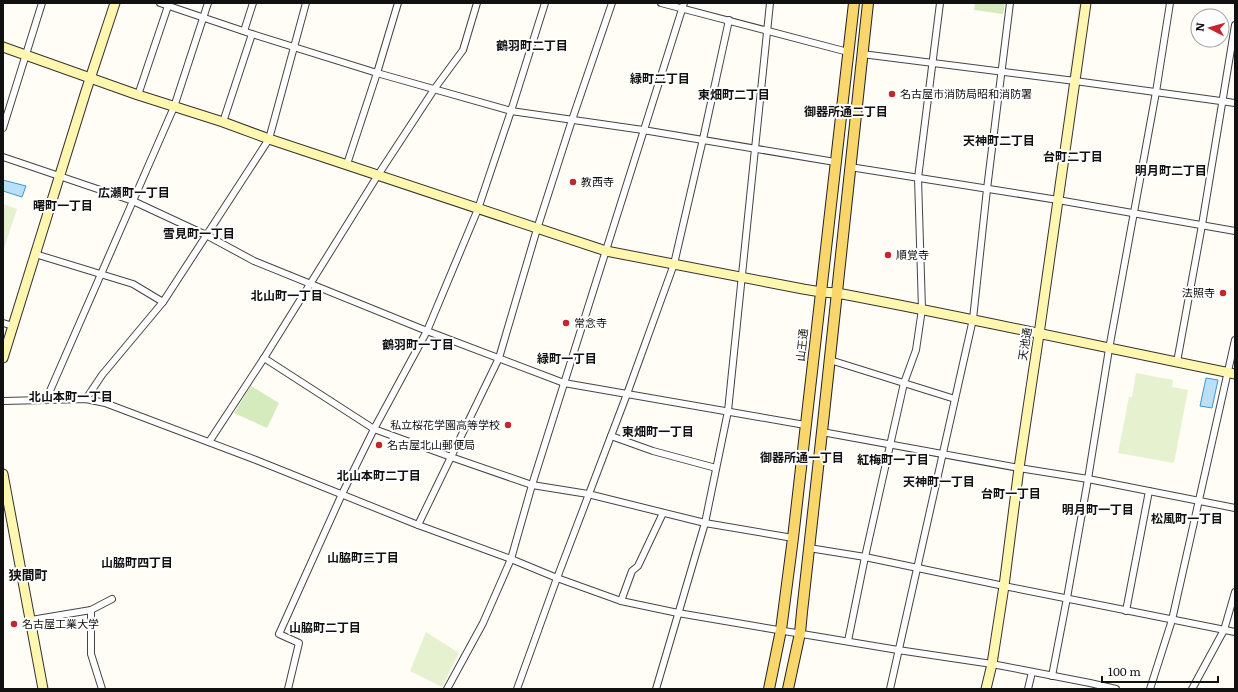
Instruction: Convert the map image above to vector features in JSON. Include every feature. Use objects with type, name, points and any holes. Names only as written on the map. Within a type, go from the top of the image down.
[{"type":"main road","name":"山王通","points":[[769,689],[781,630],[793,538],[854,3]]},
{"type":"main road","points":[[788,689],[800,633],[810,548],[868,3]]},
{"type":"street","points":[[3,128],[42,3]]},
{"type":"street","points":[[3,358],[90,78],[115,3]]},
{"type":"street","points":[[160,3],[169,4],[252,34],[294,47],[511,111],[643,130],[835,162]]},
{"type":"street","points":[[46,400],[174,107],[208,3]]},
{"type":"street","points":[[244,31],[253,3]]},
{"type":"street","points":[[86,399],[102,375],[163,302],[268,139],[306,3]]},
{"type":"street","points":[[347,164],[398,3]]},
{"type":"street","points":[[209,442],[311,284],[378,175],[435,88],[463,50],[477,3]]},
{"type":"street","points":[[288,689],[299,643],[279,634],[342,494],[374,429],[428,331],[478,209],[545,3]]},
{"type":"street","points":[[418,525],[499,358],[537,228],[612,3]]},
{"type":"street","points":[[661,3],[683,6],[768,31],[848,52]]},
{"type":"street","points":[[656,689],[705,523],[728,411],[770,3]]},
{"type":"street","points":[[848,642],[865,557],[904,383],[916,350],[922,309],[918,178],[940,3]]},
{"type":"street","points":[[890,689],[973,319],[987,189],[1010,3]]},
{"type":"street","name":"天池通","points":[[986,689],[992,664],[1004,586],[1019,468],[1086,3]]},
{"type":"street","points":[[1052,676],[1088,479],[1109,349],[1156,92],[1170,3]]},
{"type":"street","points":[[138,95],[169,4]]},
{"type":"street","points":[[447,689],[483,623],[511,559],[532,485],[683,6]]},
{"type":"street","points":[[517,689],[674,264],[729,20]]},
{"type":"street","points":[[1177,362],[1202,225],[1235,25]]},
{"type":"street","points":[[223,122],[252,34]]},
{"type":"street","points":[[3,47],[138,95],[223,122],[268,139],[606,251],[820,292],[837,293],[922,309],[1109,349],[1231,373]]},
{"type":"street","points":[[862,54],[933,62],[1235,103]]},
{"type":"street","points":[[3,104],[10,107]]},
{"type":"street","points":[[3,157],[133,201],[206,235],[254,261],[428,331],[564,383],[806,425]]},
{"type":"street","points":[[850,167],[1134,212],[1235,231]]},
{"type":"street","points":[[35,254],[133,284],[163,302]]},
{"type":"street","points":[[3,323],[13,326]]},
{"type":"street","points":[[1150,689],[1172,620],[1231,373],[1235,340]]},
{"type":"street","points":[[264,358],[374,429],[532,485],[588,494],[705,523],[793,538]]},
{"type":"street","points":[[830,360],[955,399]]},
{"type":"street","points":[[3,401],[86,399],[104,403],[209,442],[418,525],[622,601],[678,613],[848,642],[992,664],[1116,689]]},
{"type":"street","points":[[822,432],[1088,479],[1235,508]]},
{"type":"street","points":[[611,436],[659,453],[716,468]]},
{"type":"street","points":[[3,474],[43,689]]},
{"type":"street","points":[[1126,611],[1149,491]]},
{"type":"street","points":[[622,601],[632,571],[638,566],[663,513]]},
{"type":"street","points":[[810,548],[865,557],[1235,632]]},
{"type":"street","points":[[1192,689],[1224,630],[1235,592]]},
{"type":"street","points":[[31,620],[91,610],[112,599]]},
{"type":"street","points":[[91,610],[91,654],[102,689]]},
{"type":"street","points":[[1028,689],[1032,672]]},
{"type":"green space","points":[[975,3],[1005,3],[1003,14],[974,10]]},
{"type":"green space","points":[[3,204],[17,209],[3,251]]},
{"type":"green space","points":[[1136,373],[1173,380],[1172,387],[1188,390],[1174,463],[1118,453],[1129,397],[1132,397]]},
{"type":"green space","points":[[251,386],[279,403],[267,428],[234,413]]},
{"type":"green space","points":[[426,632],[459,653],[442,687],[410,671]]},
{"type":"shaded area","points":[[1079,3],[1082,3],[1072,73],[1069,77],[1065,77],[1069,75]]},
{"type":"water","points":[[3,180],[26,186],[22,197],[3,191]]},
{"type":"water","points":[[1206,378],[1218,380],[1212,408],[1200,406]]},
{"type":"place","name":"名古屋市消防局昭和消防署","points":[[892,94]]},
{"type":"place","name":"教西寺","points":[[573,182]]},
{"type":"place","name":"順覚寺","points":[[888,255]]},
{"type":"place","name":"法照寺","points":[[1223,293]]},
{"type":"place","name":"常念寺","points":[[566,323]]},
{"type":"place","name":"私立桜花学園高等学校","points":[[508,425]]},
{"type":"place","name":"名古屋北山郵便局","points":[[379,445]]},
{"type":"place","name":"名古屋工業大学","points":[[14,624]]},
{"type":"district","name":"鶴羽町二丁目","points":[[532,46]]},
{"type":"district","name":"緑町二丁目","points":[[660,79]]},
{"type":"district","name":"東畑町二丁目","points":[[734,95]]},
{"type":"district","name":"御器所通二丁目","points":[[846,112]]},
{"type":"district","name":"天神町二丁目","points":[[999,141]]},
{"type":"district","name":"台町二丁目","points":[[1073,157]]},
{"type":"district","name":"明月町二丁目","points":[[1171,171]]},
{"type":"district","name":"広瀬町一丁目","points":[[134,193]]},
{"type":"district","name":"曙町一丁目","points":[[63,206]]},
{"type":"district","name":"雪見町一丁目","points":[[199,234]]},
{"type":"district","name":"北山町一丁目","points":[[287,296]]},
{"type":"district","name":"鶴羽町一丁目","points":[[418,345]]},
{"type":"district","name":"緑町一丁目","points":[[567,359]]},
{"type":"district","name":"北山本町一丁目","points":[[71,397]]},
{"type":"district","name":"東畑町一丁目","points":[[658,432]]},
{"type":"district","name":"御器所通一丁目","points":[[802,458]]},
{"type":"district","name":"紅梅町一丁目","points":[[893,460]]},
{"type":"district","name":"北山本町二丁目","points":[[379,476]]},
{"type":"district","name":"天神町一丁目","points":[[939,482]]},
{"type":"district","name":"台町一丁目","points":[[1011,494]]},
{"type":"district","name":"明月町一丁目","points":[[1098,510]]},
{"type":"district","name":"松風町一丁目","points":[[1187,519]]},
{"type":"district","name":"山脇町三丁目","points":[[363,558]]},
{"type":"district","name":"山脇町四丁目","points":[[137,563]]},
{"type":"district","name":"狭間町","points":[[28,575]]},
{"type":"district","name":"山脇町二丁目","points":[[325,628]]}]
